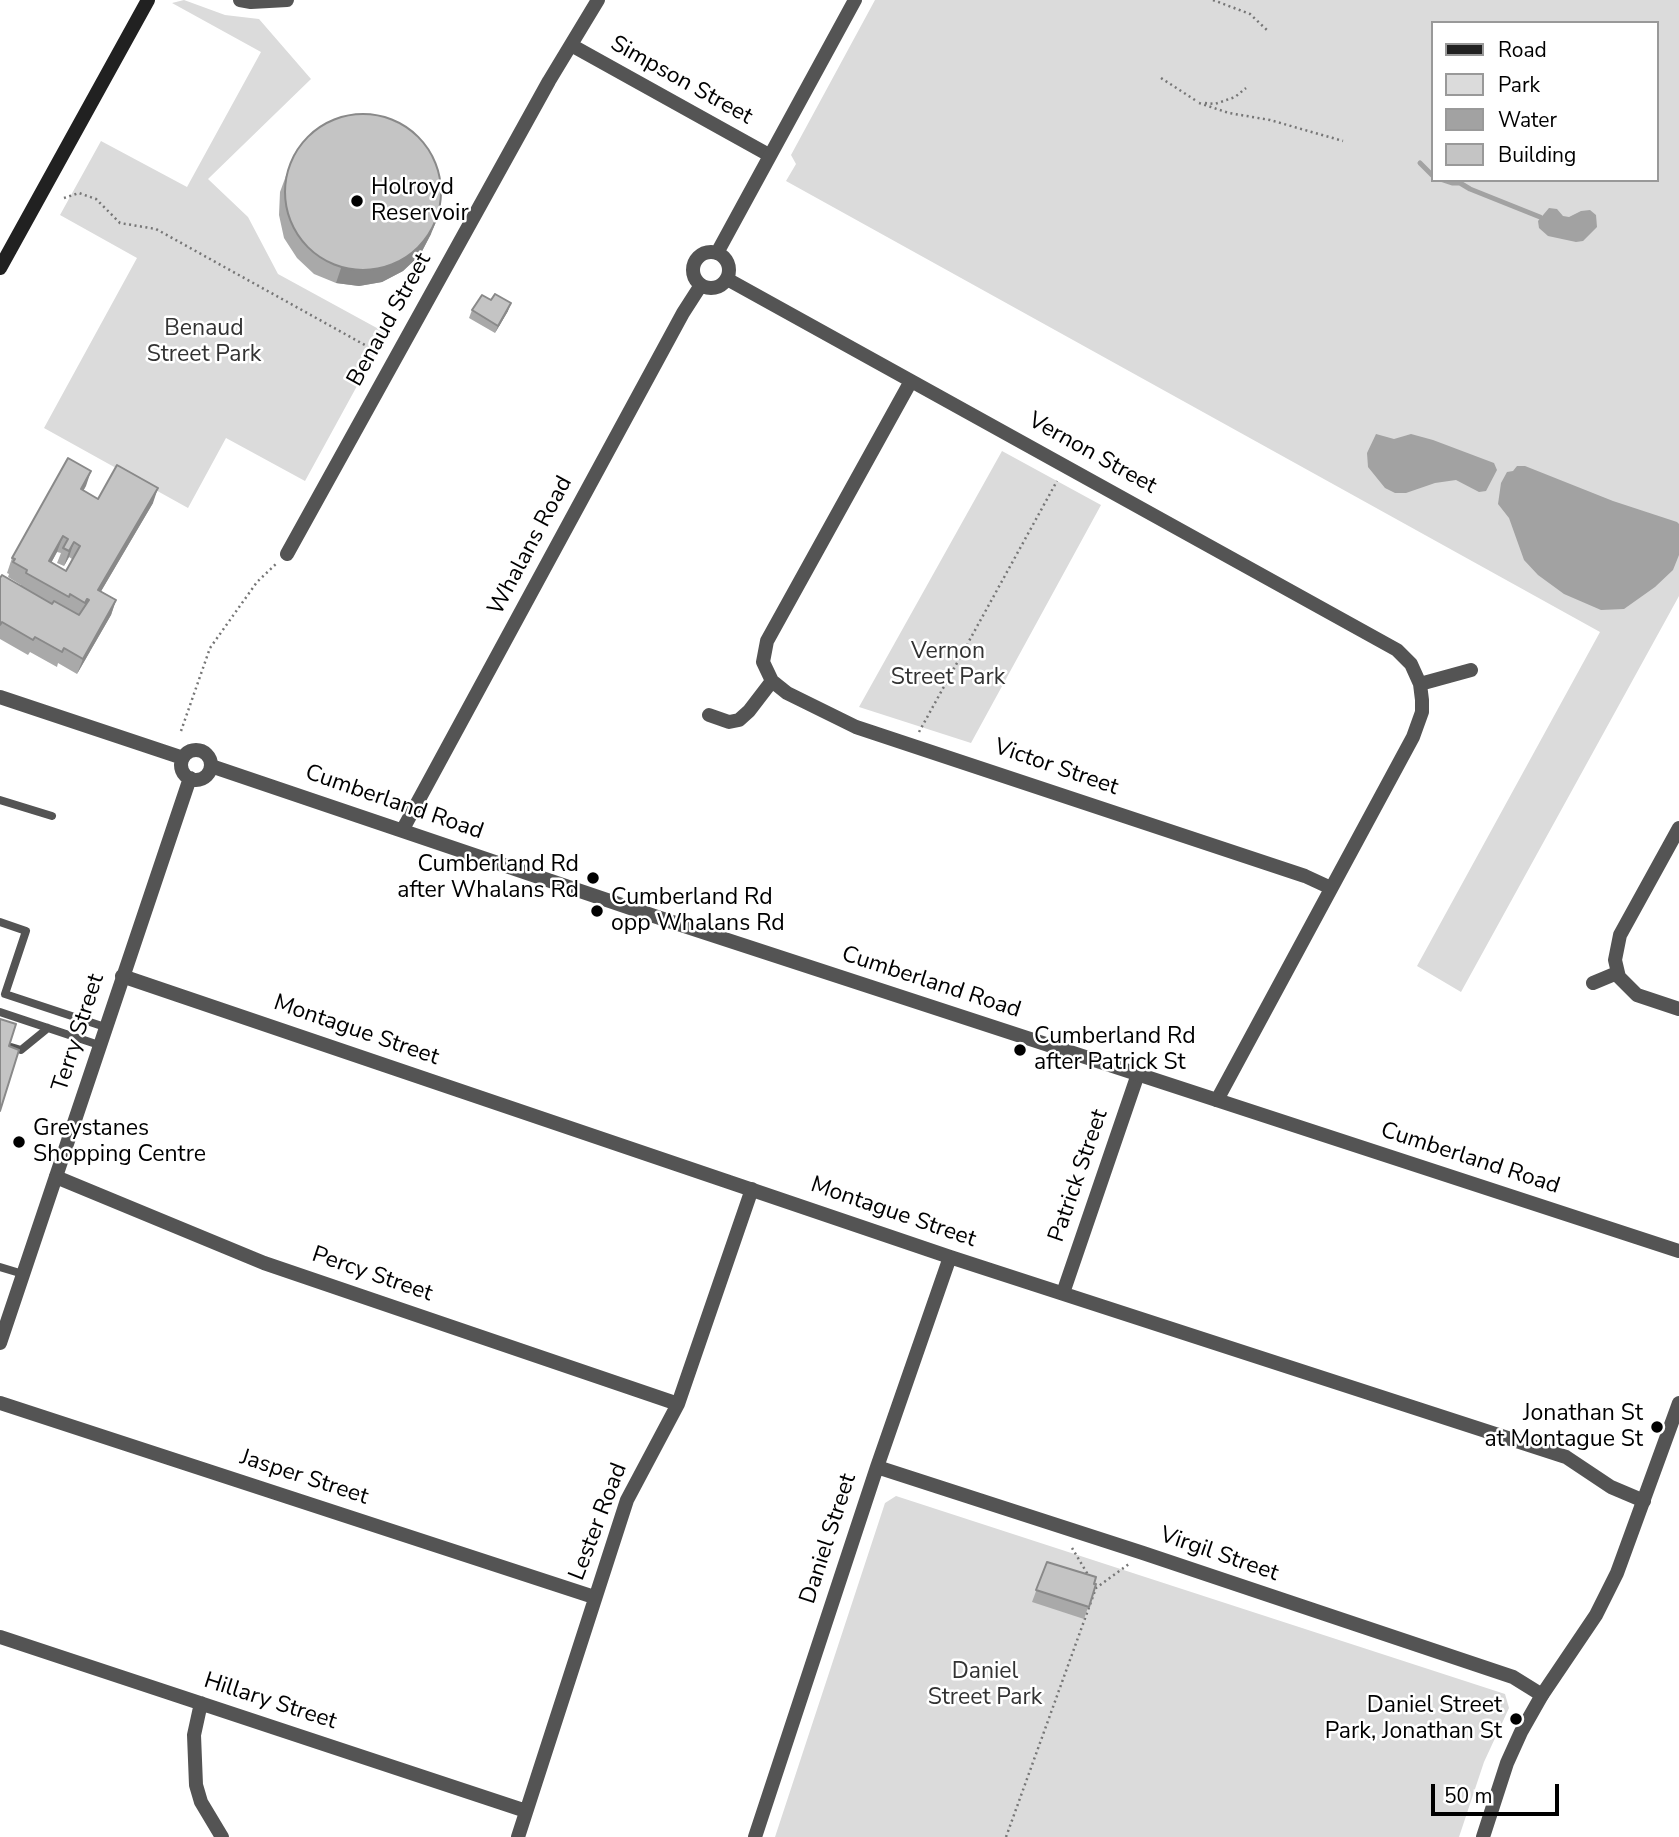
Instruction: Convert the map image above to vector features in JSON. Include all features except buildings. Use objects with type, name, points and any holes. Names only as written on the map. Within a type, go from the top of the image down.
[{"type":"main road","points":[[0,268],[148,0]]},
{"type":"street","points":[[240,0],[287,0]]},
{"type":"street","name":"Benaud Street","points":[[287,554],[393,360],[598,0]]},
{"type":"street","points":[[718,253],[855,0]]},
{"type":"street","name":"Simpson Street","points":[[571,45],[769,155]]},
{"type":"street","points":[[718,253],[729,265],[727,279],[715,288],[706,288],[693,275],[694,263],[702,254],[718,253]]},
{"type":"street","name":"Vernon Street","points":[[727,279],[1397,650],[1411,664],[1420,684]]},
{"type":"street","name":"Whalans Road","points":[[403,829],[683,313],[701,285]]},
{"type":"street","points":[[709,715],[729,722],[739,720],[772,681],[762,662],[767,641],[911,381]]},
{"type":"street","points":[[1217,1100],[1413,737],[1422,712],[1420,684],[1471,670]]},
{"type":"street","name":"Victor Street","points":[[772,681],[787,693],[847,724],[1305,876],[1331,888]]},
{"type":"street","points":[[0,696],[183,758]]},
{"type":"street","points":[[200,750],[209,756],[211,766],[207,775],[203,778],[190,778],[182,771],[183,758],[190,751],[200,750]]},
{"type":"street","name":"Cumberland Road","points":[[211,766],[660,918],[1679,1251]]},
{"type":"street","name":"Terry Street","points":[[0,1343],[190,778]]},
{"type":"street","points":[[1679,828],[1620,935],[1615,952],[1617,973],[1637,995],[1679,1009]]},
{"type":"street","points":[[1593,983],[1617,973]]},
{"type":"street","name":"Montague Street","points":[[122,976],[950,1257],[1566,1457],[1611,1487],[1644,1501]]},
{"type":"street","name":"Patrick Street","points":[[1063,1293],[1139,1074]]},
{"type":"street","name":"Percy Street","points":[[56,1177],[264,1263],[678,1404]]},
{"type":"street","name":"Lester Road","points":[[518,1837],[628,1496],[678,1404],[752,1189]]},
{"type":"street","name":"Daniel Street","points":[[755,1837],[877,1467],[950,1257]]},
{"type":"street","name":"Jasper Street","points":[[0,1403],[594,1597]]},
{"type":"street","points":[[1482,1837],[1510,1755],[1542,1695],[1607,1595],[1627,1549],[1679,1403]]},
{"type":"street","name":"Virgil Street","points":[[877,1467],[1513,1677],[1542,1695]]},
{"type":"street","name":"Hillary Street","points":[[0,1637],[526,1811]]},
{"type":"street","points":[[201,1703],[194,1735],[196,1785],[201,1802],[222,1837]]},
{"type":"lane","points":[[0,800],[52,816]]},
{"type":"lane","points":[[0,922],[26,931],[5,994],[105,1027]]},
{"type":"lane","points":[[0,1012],[99,1045]]},
{"type":"lane","points":[[8,1046],[20,1050],[48,1028]]},
{"type":"lane","points":[[0,1267],[23,1274]]},
{"type":"path","points":[[1213,0],[1250,14],[1268,31]]},
{"type":"path","points":[[1161,78],[1199,103],[1228,113],[1270,120],[1343,141]]},
{"type":"path","points":[[1199,103],[1215,104],[1235,97],[1246,88]]},
{"type":"path","points":[[64,198],[79,193],[96,199],[120,223],[156,229],[393,360]]},
{"type":"path","points":[[912,744],[1066,466]]},
{"type":"path","points":[[181,731],[210,648],[257,582],[287,554]]},
{"type":"path","points":[[1060,1527],[1090,1578]]},
{"type":"path","points":[[1006,1837],[1096,1588],[1143,1553]]},
{"type":"green space","name":"Benaud Street Park","points":[[184,0],[225,15],[259,19],[311,79],[208,179],[248,217],[278,274],[386,333],[305,481],[226,438],[188,508],[44,428],[137,258],[60,215],[101,141],[187,187],[261,52],[172,3]]},
{"type":"green space","points":[[875,0],[1679,0],[1679,596],[1461,992],[1417,966],[1600,632],[786,181],[796,164],[791,155]]},
{"type":"green space","name":"Vernon Street Park","points":[[1002,451],[1101,505],[971,743],[859,707]]},
{"type":"green space","name":"Daniel Street Park","points":[[896,1496],[1505,1694],[1509,1708],[1484,1762],[1459,1837],[775,1837],[885,1503]]},
{"type":"water","points":[[1549,208],[1557,209],[1563,216],[1569,217],[1590,210],[1596,215],[1597,227],[1583,241],[1548,236],[1539,228],[1538,221]]},
{"type":"water","points":[[1376,434],[1394,439],[1411,434],[1433,440],[1494,463],[1497,470],[1486,491],[1479,492],[1456,480],[1435,483],[1406,493],[1395,493],[1385,488],[1368,467],[1367,453]]},
{"type":"water","points":[[1517,466],[1525,466],[1613,501],[1677,522],[1679,555],[1673,570],[1624,609],[1601,610],[1564,594],[1538,575],[1524,560],[1509,518],[1498,504],[1501,483],[1507,472],[1513,471]]},
{"type":"waterway","points":[[1420,163],[1430,173]]},
{"type":"waterway","points":[[1449,182],[1460,183],[1540,217]]},
{"type":"place","name":"Holroyd Reservoir","points":[[357,201]]},
{"type":"place","name":"Cumberland Rd after Whalans Rd","points":[[593,878]]},
{"type":"place","name":"Cumberland Rd opp Whalans Rd","points":[[597,911]]},
{"type":"place","name":"Cumberland Rd after Patrick St","points":[[1020,1050]]},
{"type":"place","name":"Greystanes Shopping Centre","points":[[19,1142]]},
{"type":"place","name":"Jonathan St at Montague St","points":[[1657,1427]]},
{"type":"place","name":"Daniel Street Park, Jonathan St","points":[[1516,1719]]}]
